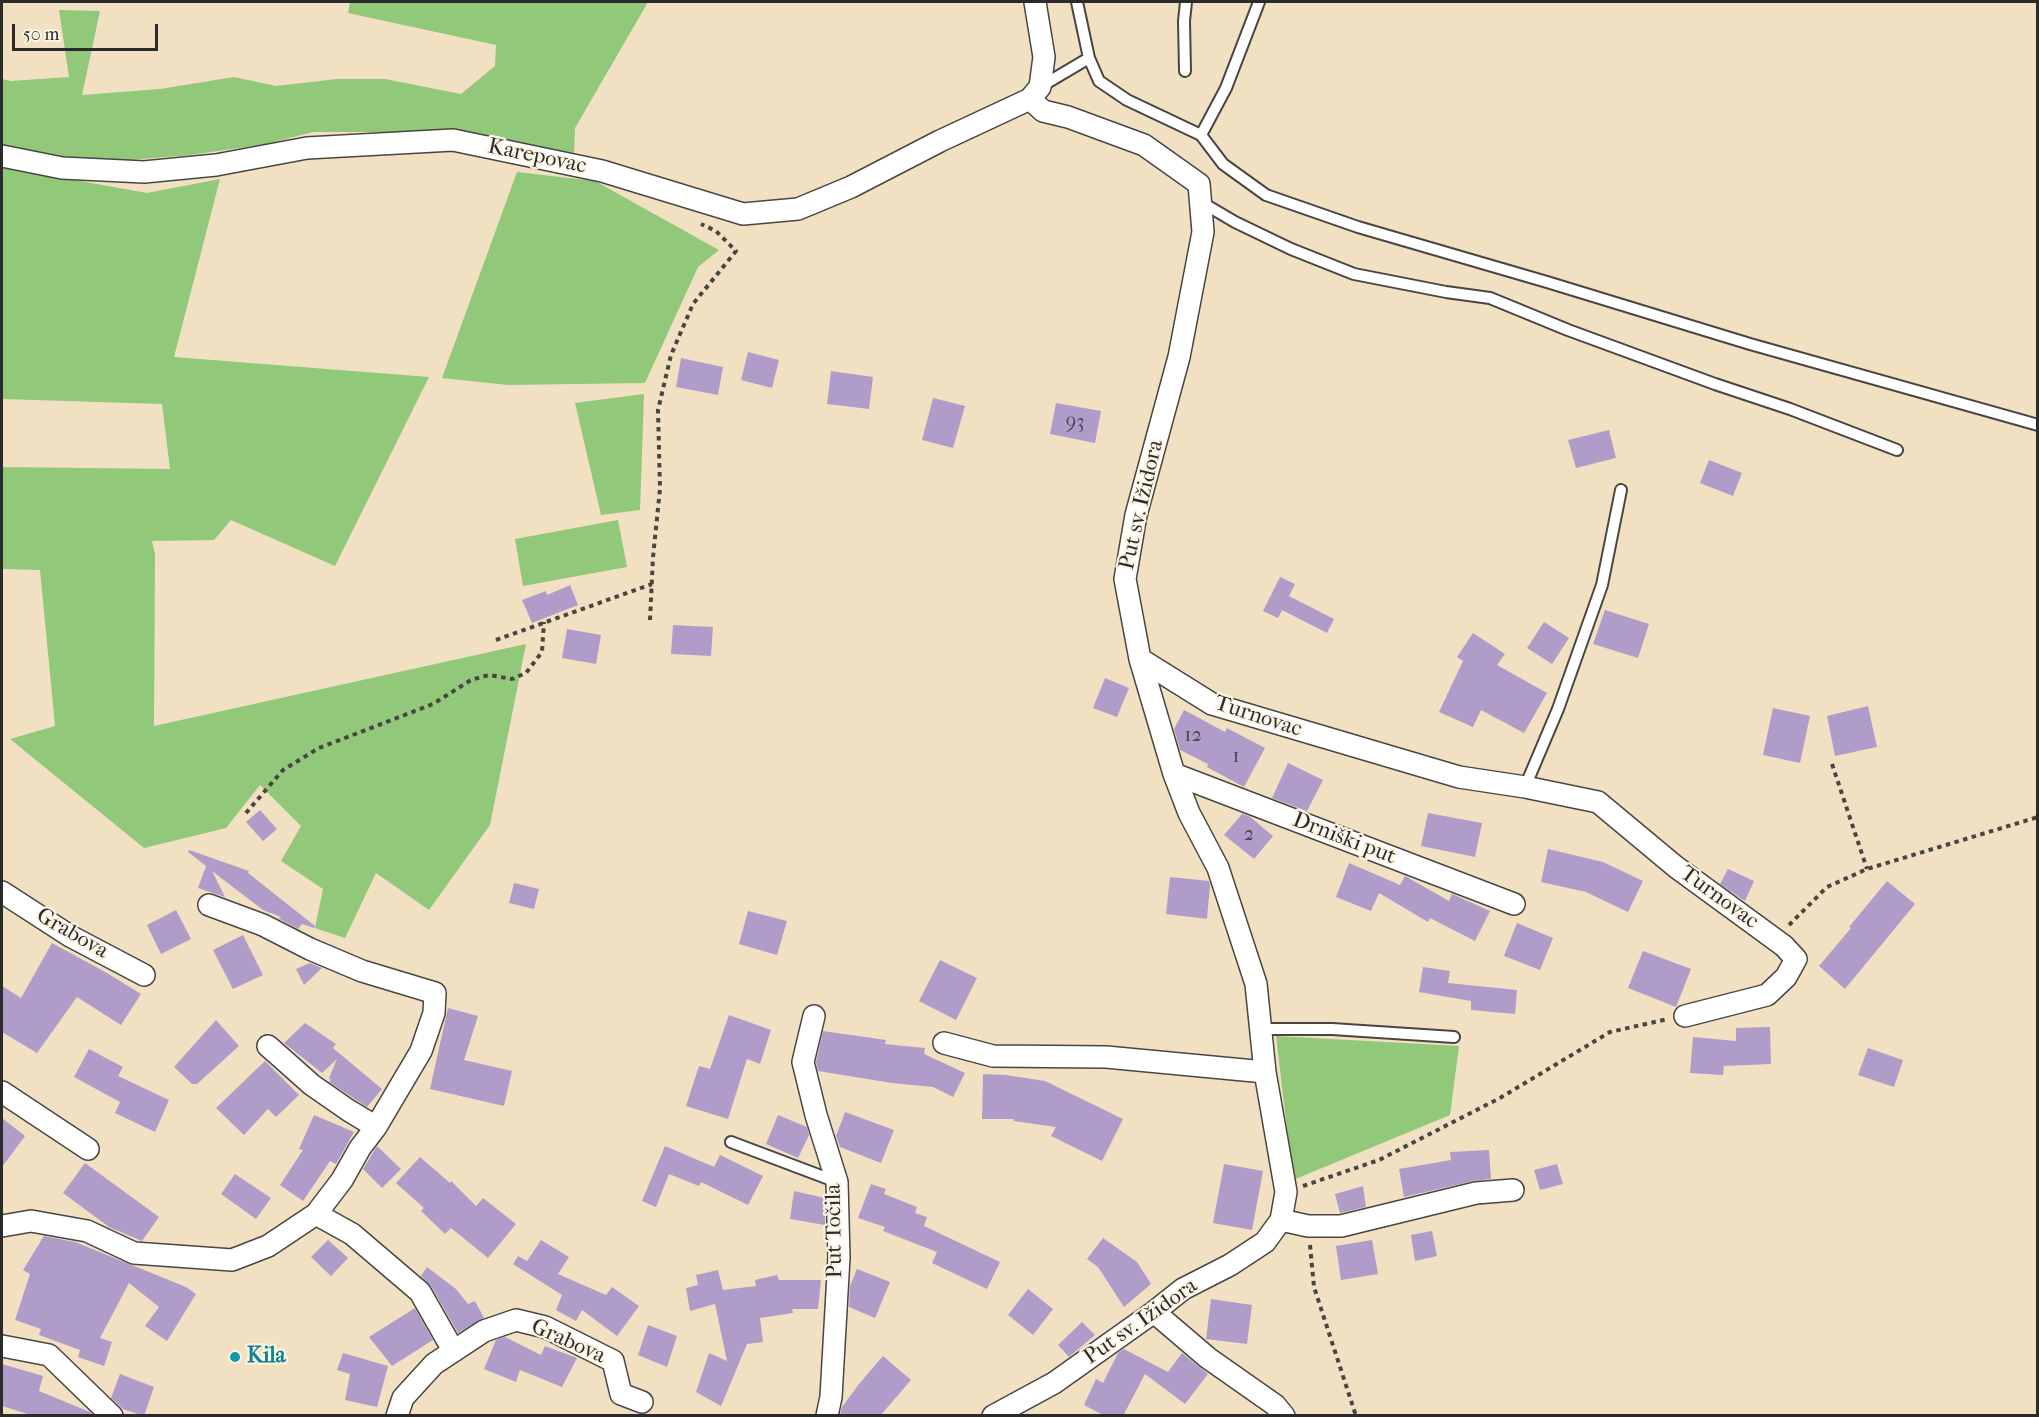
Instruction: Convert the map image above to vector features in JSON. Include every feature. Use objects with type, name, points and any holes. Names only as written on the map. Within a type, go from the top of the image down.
[{"type":"street","points":[[1035,2],[1044,57],[1035,93]]},
{"type":"street","name":"Karepovac","points":[[2,156],[62,168],[144,172],[216,165],[307,148],[453,140],[602,171],[743,214],[798,209],[851,187],[1035,93]]},
{"type":"street","name":"Put sv. Ižidora","points":[[993,1416],[1054,1383],[1183,1289],[1230,1265],[1265,1242],[1281,1220],[1286,1192],[1265,1072],[1257,984],[1218,868],[1189,813],[1174,774],[1140,659],[1125,579],[1136,515],[1179,357],[1203,232],[1199,184],[1144,146],[1068,117],[1043,111],[1035,93]]},
{"type":"street","name":"Turnovac","points":[[1140,659],[1212,704],[1459,777],[1525,787],[1598,802],[1676,867],[1784,946]]},
{"type":"street","name":"Drniški put","points":[[1174,774],[1514,904]]},
{"type":"street","name":"Grabova","points":[[2,892],[70,936],[144,975]]},
{"type":"street","points":[[2,1226],[31,1221],[87,1231],[134,1253],[232,1260],[268,1246],[316,1214],[342,1180],[421,1052],[434,1014],[435,993],[362,971],[310,949],[263,925],[209,904]]},
{"type":"street","points":[[1685,1016],[1767,995],[1786,976],[1796,959],[1784,946]]},
{"type":"street","name":"Put Točila","points":[[814,1016],[803,1062],[816,1115],[837,1182],[838,1257],[831,1397],[827,1416]]},
{"type":"street","points":[[944,1043],[993,1056],[1106,1057],[1265,1072]]},
{"type":"street","points":[[268,1046],[312,1085],[376,1127]]},
{"type":"street","points":[[2,1092],[88,1149]]},
{"type":"street","points":[[1281,1220],[1308,1226],[1341,1226],[1476,1193],[1513,1190]]},
{"type":"street","points":[[316,1214],[352,1234],[420,1292],[453,1350]]},
{"type":"street","points":[[1154,1312],[1208,1358],[1275,1405],[1284,1416]]},
{"type":"street","name":"Grabova","points":[[397,1416],[403,1398],[434,1364],[484,1331],[516,1320],[546,1327],[613,1361],[621,1394],[642,1402]]},
{"type":"street","points":[[2,1346],[49,1355],[112,1416]]},
{"type":"lane","points":[[1077,2],[1089,58],[1099,81],[1127,100],[1202,135],[1223,164],[1266,195],[1338,220],[1750,344],[2037,425]]},
{"type":"lane","points":[[1185,71],[1186,2]]},
{"type":"lane","points":[[1202,135],[1226,88],[1259,2]]},
{"type":"lane","points":[[1035,93],[1089,58]]},
{"type":"lane","points":[[1201,202],[1235,222],[1291,249],[1354,273],[1446,292],[1490,298],[1568,330],[1790,409],[1897,450]]},
{"type":"lane","points":[[1525,787],[1558,709],[1602,585],[1621,490]]},
{"type":"lane","points":[[1261,1029],[1332,1029],[1454,1037]]},
{"type":"lane","points":[[731,1142],[837,1182]]},
{"type":"path","points":[[650,620],[660,489],[658,410],[670,355],[693,304],[736,251],[716,231],[695,221]]},
{"type":"path","points":[[496,640],[652,584]]},
{"type":"path","points":[[246,813],[283,770],[319,748],[433,704],[471,680],[489,675],[512,679],[526,673],[542,652],[544,622]]},
{"type":"path","points":[[1832,764],[1867,869]]},
{"type":"path","points":[[1784,946],[1788,926],[1827,887],[1867,869],[2037,816]]},
{"type":"path","points":[[1286,1192],[1379,1160],[1500,1098],[1610,1032],[1685,1016]]},
{"type":"path","points":[[1308,1226],[1314,1287],[1356,1416]]},
{"type":"green space","points":[[350,2],[648,2],[575,128],[574,153],[471,137],[388,132],[313,132],[266,144],[190,155],[105,162],[12,149],[2,145],[2,79],[11,81],[69,77],[59,10],[100,11],[82,95],[160,89],[234,77],[276,86],[337,79],[385,79],[461,94],[495,66],[496,45],[348,13]]},
{"type":"green space","points":[[2,167],[147,193],[220,179],[174,357],[429,377],[335,566],[231,520],[214,540],[152,541],[155,554],[154,726],[526,644],[490,825],[429,910],[376,873],[345,938],[315,928],[323,889],[281,861],[301,826],[260,785],[226,828],[144,848],[10,739],[55,726],[40,570],[2,569],[2,467],[170,469],[162,404],[2,399]]},
{"type":"green space","points":[[517,172],[595,181],[719,250],[698,267],[645,383],[508,385],[442,378]]},
{"type":"green space","points":[[644,394],[640,510],[601,515],[575,403]]},
{"type":"green space","points":[[618,520],[627,567],[523,586],[515,539]]},
{"type":"green space","points":[[1276,1036],[1459,1046],[1450,1115],[1293,1180]]},
{"type":"building","points":[[748,352],[779,360],[772,388],[741,380]]},
{"type":"building","points":[[681,358],[723,367],[718,395],[676,387]]},
{"type":"building","points":[[831,371],[873,377],[869,409],[827,404]]},
{"type":"building","points":[[933,398],[965,406],[953,448],[922,440]]},
{"type":"building","points":[[1056,403],[1101,411],[1095,443],[1050,434]]},
{"type":"building","points":[[1609,430],[1616,458],[1576,468],[1568,440]]},
{"type":"building","points":[[1709,460],[1742,473],[1733,496],[1700,483]]},
{"type":"building","points":[[1280,577],[1295,584],[1289,596],[1334,619],[1327,633],[1282,610],[1278,618],[1263,611]]},
{"type":"building","points":[[570,585],[578,605],[532,623],[522,600],[546,591],[547,595]]},
{"type":"building","points":[[1605,610],[1649,624],[1638,658],[1593,644]]},
{"type":"building","points":[[1544,622],[1569,638],[1552,664],[1527,648]]},
{"type":"building","points":[[673,625],[713,627],[711,656],[671,654]]},
{"type":"building","points":[[567,629],[601,635],[596,664],[562,658]]},
{"type":"building","points":[[1473,633],[1505,654],[1497,665],[1547,693],[1524,733],[1481,710],[1473,727],[1439,712],[1463,661],[1457,657]]},
{"type":"building","points":[[1105,678],[1129,688],[1117,717],[1093,708]]},
{"type":"building","points":[[1868,706],[1877,747],[1835,756],[1827,716]]},
{"type":"building","points":[[1773,708],[1810,716],[1800,763],[1763,755]]},
{"type":"building","points":[[1184,710],[1225,732],[1227,728],[1265,748],[1244,787],[1207,767],[1208,764],[1180,750],[1174,729]]},
{"type":"building","points":[[1288,763],[1323,780],[1307,811],[1272,798]]},
{"type":"building","points":[[260,810],[277,829],[263,841],[246,822]]},
{"type":"building","points":[[1428,813],[1482,823],[1475,857],[1421,846]]},
{"type":"building","points":[[1242,814],[1249,816],[1273,836],[1254,859],[1224,835]]},
{"type":"building","points":[[1548,849],[1603,862],[1643,881],[1628,912],[1586,892],[1541,882]]},
{"type":"building","points":[[189,850],[249,871],[248,873],[315,926],[314,928],[302,924],[298,929],[278,918],[281,917],[263,910],[212,871],[225,897],[198,888],[206,866],[188,852]]},
{"type":"building","points":[[1349,863],[1400,885],[1405,876],[1449,901],[1452,894],[1490,911],[1475,941],[1430,918],[1428,922],[1379,893],[1371,911],[1336,897]]},
{"type":"building","points":[[1728,869],[1754,881],[1745,901],[1720,884]]},
{"type":"building","points":[[1170,877],[1209,881],[1207,919],[1166,914]]},
{"type":"building","points":[[1887,881],[1915,904],[1845,989],[1819,966]]},
{"type":"building","points":[[514,883],[539,889],[534,909],[509,903]]},
{"type":"building","points":[[176,910],[191,939],[161,954],[147,925]]},
{"type":"building","points":[[748,911],[787,921],[777,955],[739,944]]},
{"type":"building","points":[[1517,923],[1553,938],[1540,970],[1504,956]]},
{"type":"building","points":[[243,935],[263,975],[233,989],[213,950]]},
{"type":"building","points":[[52,943],[141,994],[121,1025],[77,997],[37,1053],[2,1032],[2,986],[21,998]]},
{"type":"building","points":[[1643,951],[1691,969],[1676,1007],[1628,988]]},
{"type":"building","points":[[940,960],[977,978],[956,1020],[919,1001]]},
{"type":"building","points":[[310,963],[322,968],[304,985],[296,969]]},
{"type":"building","points":[[1423,967],[1450,971],[1448,983],[1517,990],[1515,1014],[1471,1010],[1471,1001],[1419,992]]},
{"type":"building","points":[[448,1008],[478,1016],[464,1060],[512,1071],[504,1106],[430,1089]]},
{"type":"building","points":[[729,1015],[771,1030],[760,1064],[747,1059],[728,1119],[686,1106],[699,1066],[710,1069]]},
{"type":"building","points":[[216,1020],[239,1046],[197,1084],[192,1084],[174,1067]]},
{"type":"building","points":[[305,1023],[336,1044],[333,1048],[382,1089],[367,1107],[329,1082],[337,1059],[322,1073],[284,1043]]},
{"type":"building","points":[[1770,1027],[1771,1064],[1724,1066],[1723,1075],[1690,1073],[1693,1037],[1736,1041],[1736,1028]]},
{"type":"building","points":[[823,1031],[886,1040],[885,1044],[925,1048],[924,1054],[965,1073],[953,1097],[933,1087],[818,1071],[816,1062]]},
{"type":"building","points":[[1868,1048],[1903,1060],[1894,1087],[1858,1075]]},
{"type":"building","points":[[89,1049],[123,1067],[118,1076],[169,1100],[155,1132],[115,1113],[120,1102],[74,1077]]},
{"type":"building","points":[[265,1061],[299,1095],[276,1117],[268,1109],[244,1135],[216,1108]]},
{"type":"building","points":[[983,1074],[1045,1081],[1123,1119],[1102,1161],[1051,1136],[1056,1127],[1014,1121],[1014,1119],[982,1119]]},
{"type":"building","points":[[845,1112],[894,1130],[881,1163],[840,1147],[836,1136]]},
{"type":"building","points":[[314,1115],[354,1132],[336,1164],[330,1161],[303,1201],[280,1185],[303,1150],[299,1149]]},
{"type":"building","points":[[778,1115],[807,1127],[809,1135],[798,1158],[766,1144]]},
{"type":"building","points":[[2,1118],[25,1136],[2,1167]]},
{"type":"building","points":[[377,1146],[401,1169],[382,1188],[363,1169]]},
{"type":"building","points":[[665,1146],[714,1167],[720,1155],[763,1176],[748,1205],[701,1182],[699,1186],[669,1174],[656,1207],[642,1201]]},
{"type":"building","points":[[1489,1150],[1491,1179],[1404,1197],[1399,1169],[1451,1160],[1450,1152]]},
{"type":"building","points":[[420,1157],[450,1183],[451,1181],[476,1206],[483,1198],[516,1224],[488,1258],[451,1228],[445,1234],[421,1211],[424,1208],[396,1183]]},
{"type":"building","points":[[85,1163],[159,1217],[142,1241],[109,1227],[63,1193]]},
{"type":"building","points":[[1224,1164],[1263,1171],[1252,1230],[1213,1223]]},
{"type":"building","points":[[1557,1164],[1563,1184],[1540,1190],[1534,1170]]},
{"type":"building","points":[[235,1174],[271,1198],[256,1219],[221,1194]]},
{"type":"building","points":[[871,1184],[886,1189],[884,1194],[917,1207],[915,1213],[927,1217],[924,1226],[1000,1262],[987,1289],[932,1263],[937,1252],[883,1231],[885,1227],[858,1218]]},
{"type":"building","points":[[1363,1186],[1366,1207],[1340,1213],[1335,1194]]},
{"type":"building","points":[[794,1191],[825,1198],[825,1225],[790,1219]]},
{"type":"building","points":[[1432,1231],[1437,1256],[1415,1261],[1411,1235]]},
{"type":"building","points":[[44,1236],[75,1242],[186,1287],[196,1294],[167,1341],[145,1326],[159,1307],[129,1283],[100,1338],[112,1342],[104,1366],[78,1357],[80,1350],[39,1335],[41,1329],[15,1320],[30,1274],[23,1270]]},
{"type":"building","points":[[1103,1238],[1137,1262],[1151,1284],[1124,1307],[1098,1267],[1087,1259]]},
{"type":"building","points":[[328,1240],[348,1258],[331,1276],[311,1257]]},
{"type":"building","points":[[541,1240],[569,1257],[558,1274],[606,1295],[612,1287],[639,1306],[617,1336],[582,1310],[576,1321],[556,1310],[562,1295],[513,1264],[518,1256],[527,1261]]},
{"type":"building","points":[[1372,1240],[1378,1274],[1341,1280],[1336,1246]]},
{"type":"building","points":[[427,1267],[456,1289],[468,1304],[475,1301],[484,1318],[458,1333],[431,1286],[421,1276]]},
{"type":"building","points":[[857,1269],[890,1282],[875,1318],[849,1307],[850,1286]]},
{"type":"building","points":[[718,1270],[723,1290],[756,1286],[755,1280],[777,1275],[779,1280],[821,1280],[818,1309],[792,1309],[793,1313],[760,1318],[763,1342],[747,1344],[721,1406],[696,1392],[709,1353],[727,1361],[715,1304],[690,1311],[686,1288],[698,1285],[696,1275]]},
{"type":"building","points":[[1028,1289],[1053,1309],[1033,1335],[1008,1315]]},
{"type":"building","points":[[1211,1299],[1252,1305],[1247,1344],[1206,1339]]},
{"type":"building","points":[[415,1308],[433,1340],[392,1366],[369,1337]]},
{"type":"building","points":[[1082,1322],[1095,1335],[1069,1357],[1058,1345]]},
{"type":"building","points":[[648,1325],[677,1336],[667,1367],[638,1355]]},
{"type":"building","points":[[505,1337],[541,1355],[545,1346],[577,1358],[562,1387],[520,1370],[516,1382],[484,1369],[496,1340]]},
{"type":"building","points":[[1124,1349],[1168,1372],[1182,1353],[1208,1374],[1185,1404],[1145,1374],[1123,1416],[1105,1416],[1084,1405],[1096,1379],[1103,1383],[1118,1353]]},
{"type":"building","points":[[343,1353],[388,1366],[377,1407],[345,1400],[350,1374],[337,1370]]},
{"type":"building","points":[[883,1356],[911,1380],[880,1416],[840,1416],[842,1407]]},
{"type":"building","points":[[2,1364],[43,1376],[39,1391],[90,1412],[93,1416],[34,1416],[2,1406]]},
{"type":"building","points":[[120,1374],[154,1387],[144,1416],[123,1409],[111,1398]]},
{"type":"place","name":"Kila","points":[[235,1357]]}]
